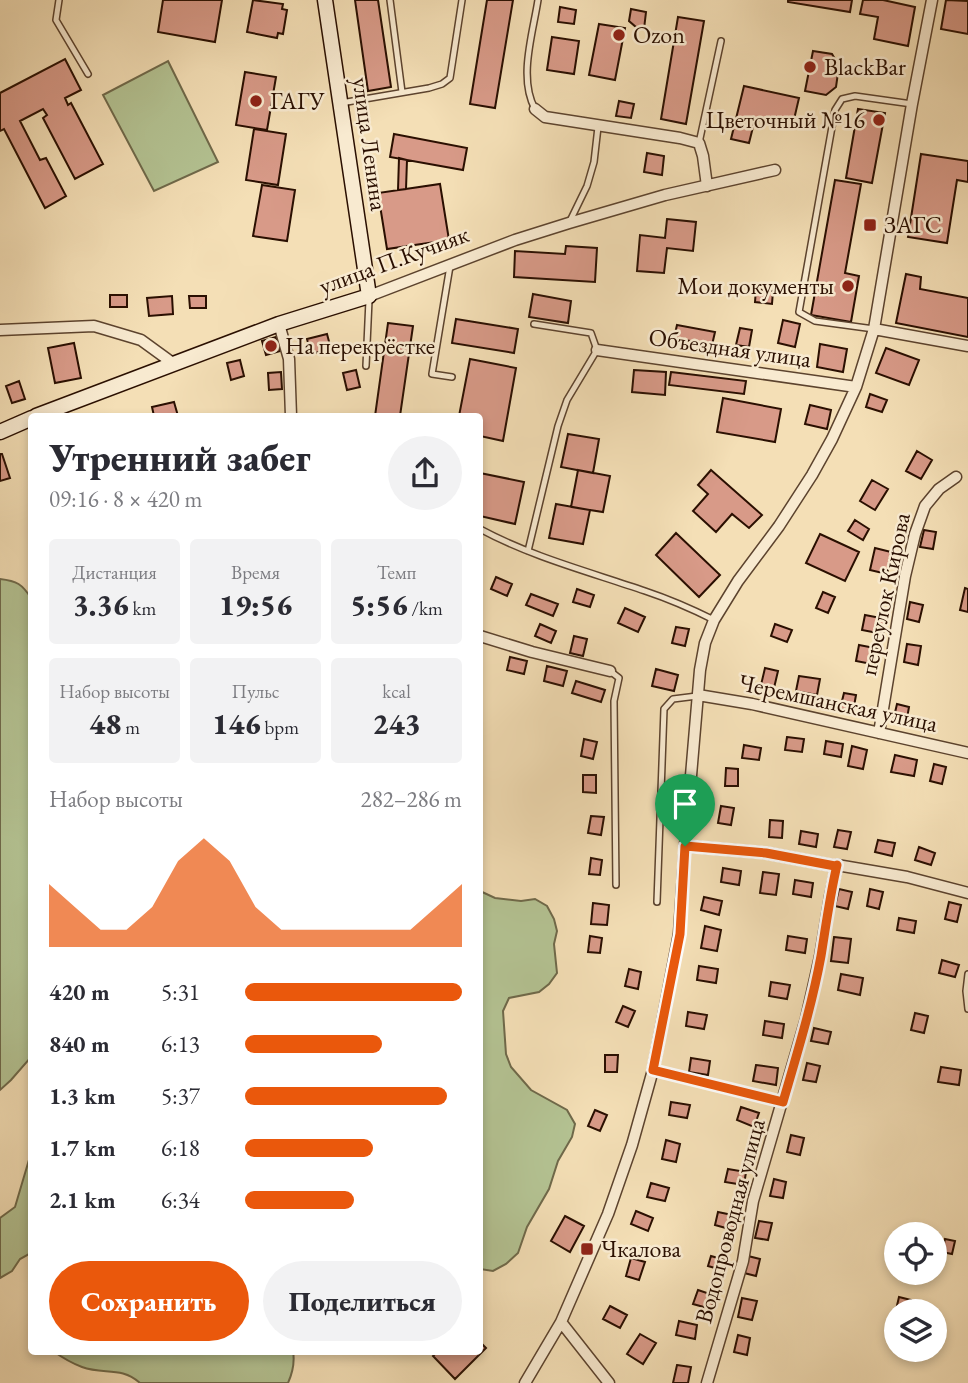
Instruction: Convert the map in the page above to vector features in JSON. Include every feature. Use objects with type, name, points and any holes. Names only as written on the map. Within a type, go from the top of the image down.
[{"type":"street","name":"улица Ленина","points":[[325,0],[369,296]]},
{"type":"street","points":[[525,1383],[561,1322],[608,1214],[632,1146],[653,1070],[680,934],[700,670],[705,643],[714,620],[737,581],[779,526],[832,439],[856,387],[874,328],[932,0]]},
{"type":"street","points":[[535,108],[545,117],[699,143],[707,186]]},
{"type":"street","name":"улица П.Кучияк","points":[[45,413],[279,324],[369,296],[515,240],[665,195],[775,170]]},
{"type":"street","points":[[279,324],[289,359],[291,413]]},
{"type":"street","points":[[0,330],[94,326],[141,340],[174,364]]},
{"type":"street","points":[[874,328],[968,346]]},
{"type":"street","name":"Объездная улица","points":[[597,350],[856,387]]},
{"type":"street","name":"улица П.Кучияк","points":[[0,432],[28,420]]},
{"type":"street","name":"переулок Кирова","points":[[879,733],[905,576],[915,534],[925,506],[939,489],[956,477]]},
{"type":"street","points":[[483,637],[610,671]]},
{"type":"street","name":"Черемшанская улица","points":[[698,695],[752,704],[968,753]]},
{"type":"street","points":[[685,846],[766,853],[907,877],[968,893]]},
{"type":"street","name":"Водопроводная улица","points":[[707,1383],[743,1261],[753,1201],[806,1020],[837,865]]},
{"type":"street","points":[[561,1322],[609,1383]]},
{"type":"lane","points":[[59,0],[56,20],[89,74]]},
{"type":"lane","points":[[390,0],[401,92]]},
{"type":"lane","points":[[341,103],[442,84],[450,78],[462,0]]},
{"type":"lane","points":[[535,108],[530,99],[526,74],[538,0]]},
{"type":"lane","points":[[699,143],[720,41]]},
{"type":"lane","points":[[874,328],[814,321],[799,312],[835,110],[842,99],[855,96],[912,104]]},
{"type":"lane","points":[[569,223],[587,186],[594,162],[598,127]]},
{"type":"lane","points":[[450,265],[432,374],[452,377]]},
{"type":"lane","points":[[366,366],[369,296]]},
{"type":"lane","points":[[528,551],[558,426],[567,400],[597,350],[591,333],[534,324]]},
{"type":"lane","points":[[483,530],[528,551],[647,591],[714,620]]},
{"type":"lane","points":[[610,671],[619,678],[614,701],[616,885]]},
{"type":"lane","points":[[657,902],[664,709],[673,699],[698,695]]},
{"type":"lane","points":[[968,974],[965,991],[968,1009]]},
{"type":"lane","points":[[653,1070],[783,1102]]},
{"type":"green space","points":[[168,61],[218,162],[154,191],[103,95]]},
{"type":"green space","points":[[0,579],[19,584],[28,594],[28,1061],[0,1090]]},
{"type":"green space","points":[[483,892],[495,898],[521,901],[535,899],[547,906],[554,919],[557,931],[554,944],[557,973],[539,992],[509,998],[503,1011],[506,1054],[511,1067],[531,1090],[567,1110],[575,1124],[572,1137],[558,1161],[549,1189],[527,1227],[518,1253],[493,1271],[483,1269]]},
{"type":"green space","points":[[28,1163],[28,1255],[20,1259],[12,1271],[0,1278],[0,1218],[15,1207]]},
{"type":"green space","points":[[59,1355],[293,1355],[294,1363],[288,1383],[140,1383],[126,1374],[90,1369]]},
{"type":"building","points":[[163,0],[222,0],[215,42],[158,32]]},
{"type":"building","points":[[253,0],[283,4],[282,9],[287,10],[283,34],[278,33],[277,38],[247,32]]},
{"type":"building","points":[[355,0],[378,0],[391,87],[368,91]]},
{"type":"building","points":[[487,0],[513,0],[495,108],[470,104]]},
{"type":"building","points":[[788,0],[852,0],[850,12]]},
{"type":"building","points":[[863,0],[883,0],[915,7],[908,46],[874,39],[878,17],[860,14]]},
{"type":"building","points":[[946,0],[968,1],[968,34],[941,29]]},
{"type":"building","points":[[560,7],[576,10],[574,24],[558,22]]},
{"type":"building","points":[[631,9],[646,12],[644,29],[629,21]]},
{"type":"building","points":[[678,17],[704,21],[686,124],[661,119]]},
{"type":"building","points":[[599,24],[625,28],[615,80],[589,75]]},
{"type":"building","points":[[552,37],[579,41],[574,74],[547,70]]},
{"type":"building","points":[[813,51],[832,54],[839,66],[836,87],[826,95],[805,91]]},
{"type":"building","points":[[65,59],[81,90],[65,98],[68,105],[71,103],[103,164],[75,179],[43,118],[47,115],[43,109],[20,121],[40,160],[46,158],[66,196],[45,208],[4,129],[0,131],[0,93]]},
{"type":"building","name":"ГАГУ","points":[[245,72],[276,77],[267,130],[236,125]]},
{"type":"building","points":[[744,86],[799,98],[792,128],[755,119],[749,143],[731,139]]},
{"type":"building","points":[[619,101],[634,104],[631,118],[616,116]]},
{"type":"building","points":[[858,109],[885,113],[872,183],[846,178]]},
{"type":"building","points":[[254,129],[286,134],[278,185],[246,180]]},
{"type":"building","points":[[394,134],[467,148],[463,170],[390,157]]},
{"type":"building","points":[[647,153],[664,156],[662,175],[644,172]]},
{"type":"building","points":[[921,154],[968,161],[968,182],[957,180],[947,243],[908,237]]},
{"type":"building","points":[[399,158],[407,160],[406,189],[398,190]]},
{"type":"building","points":[[835,180],[861,184],[845,273],[859,276],[851,322],[811,315]]},
{"type":"building","points":[[440,184],[449,240],[387,249],[378,193]]},
{"type":"building","points":[[262,185],[295,190],[287,241],[253,236]]},
{"type":"building","points":[[667,219],[696,222],[693,251],[667,248],[664,273],[637,271],[640,235],[665,238]]},
{"type":"building","points":[[566,246],[597,248],[595,282],[514,277],[515,251],[565,254]]},
{"type":"building","points":[[906,274],[921,277],[920,289],[968,298],[968,337],[896,323]]},
{"type":"building","points":[[756,289],[773,291],[772,304],[755,302]]},
{"type":"building","points":[[533,294],[571,301],[568,323],[529,317]]},
{"type":"building","points":[[110,295],[127,295],[127,307],[110,307]]},
{"type":"building","points":[[172,296],[173,314],[149,316],[147,298]]},
{"type":"building","points":[[189,296],[206,296],[206,308],[190,308]]},
{"type":"building","points":[[456,319],[518,329],[514,353],[452,343]]},
{"type":"building","points":[[783,320],[800,324],[795,347],[778,343]]},
{"type":"building","points":[[388,323],[413,326],[400,413],[375,413]]},
{"type":"building","points":[[677,325],[715,332],[712,345],[674,338]]},
{"type":"building","points":[[740,328],[752,330],[749,347],[736,345]]},
{"type":"building","points":[[327,334],[331,349],[311,354],[307,339]]},
{"type":"building","name":"На перекрёстке","points":[[276,337],[280,351],[266,355],[262,341]]},
{"type":"building","points":[[74,343],[81,378],[55,383],[48,348]]},
{"type":"building","points":[[820,344],[847,349],[843,372],[817,367]]},
{"type":"building","points":[[886,348],[919,360],[909,385],[876,373]]},
{"type":"building","points":[[470,359],[516,368],[503,441],[483,437],[483,413],[460,413]]},
{"type":"building","points":[[240,360],[244,376],[231,380],[227,363]]},
{"type":"building","points":[[356,370],[360,387],[347,390],[343,373]]},
{"type":"building","points":[[634,370],[666,372],[665,395],[632,392]]},
{"type":"building","points":[[281,372],[282,389],[269,390],[268,373]]},
{"type":"building","points":[[671,372],[746,381],[744,394],[669,385]]},
{"type":"building","points":[[19,381],[25,399],[12,403],[6,386]]},
{"type":"building","points":[[870,394],[887,400],[882,412],[866,407]]},
{"type":"building","points":[[723,398],[781,409],[775,442],[717,432]]},
{"type":"building","points":[[174,402],[177,413],[153,413],[152,407]]},
{"type":"building","points":[[810,405],[831,410],[827,429],[805,424]]},
{"type":"building","points":[[568,434],[599,439],[593,473],[561,467]]},
{"type":"building","points":[[917,451],[932,460],[921,479],[906,471]]},
{"type":"building","points":[[0,454],[10,478],[0,481]]},
{"type":"building","points":[[578,470],[610,476],[603,512],[571,507]]},
{"type":"building","points":[[711,470],[762,515],[749,528],[732,514],[716,532],[693,511],[708,494],[698,485]]},
{"type":"building","points":[[483,474],[524,482],[515,524],[483,517]]},
{"type":"building","points":[[872,480],[888,489],[875,510],[860,501]]},
{"type":"building","points":[[556,504],[590,510],[583,544],[549,538]]},
{"type":"building","points":[[855,520],[869,529],[863,540],[848,531]]},
{"type":"building","points":[[924,530],[936,532],[933,549],[920,547]]},
{"type":"building","points":[[676,533],[720,575],[699,597],[656,555]]},
{"type":"building","points":[[820,534],[859,552],[845,581],[806,563]]},
{"type":"building","points":[[875,548],[891,552],[887,574],[870,570]]},
{"type":"building","points":[[496,577],[512,584],[507,596],[491,589]]},
{"type":"building","points":[[965,588],[968,589],[968,612],[960,610]]},
{"type":"building","points":[[577,589],[594,595],[590,607],[573,602]]},
{"type":"building","points":[[823,592],[835,597],[828,613],[816,608]]},
{"type":"building","points":[[531,594],[558,604],[553,616],[526,605]]},
{"type":"building","points":[[910,602],[923,605],[919,622],[907,619]]},
{"type":"building","points":[[625,608],[645,617],[638,632],[618,623]]},
{"type":"building","points":[[865,615],[886,619],[883,634],[862,630]]},
{"type":"building","points":[[540,624],[556,631],[551,643],[535,636]]},
{"type":"building","points":[[775,624],[792,630],[787,642],[771,636]]},
{"type":"building","points":[[676,627],[689,629],[685,646],[672,643]]},
{"type":"building","points":[[574,636],[587,639],[583,656],[570,653]]},
{"type":"building","points":[[907,644],[921,646],[918,665],[904,662]]},
{"type":"building","points":[[859,645],[880,649],[877,665],[856,661]]},
{"type":"building","points":[[510,657],[527,661],[524,674],[507,670]]},
{"type":"building","points":[[547,666],[567,671],[563,686],[544,681]]},
{"type":"building","points":[[765,668],[778,671],[774,688],[761,685]]},
{"type":"building","points":[[656,669],[678,675],[674,691],[652,686]]},
{"type":"building","points":[[799,676],[820,679],[817,695],[796,691]]},
{"type":"building","points":[[576,681],[605,690],[601,702],[572,693]]},
{"type":"building","points":[[844,693],[856,695],[853,712],[840,709]]},
{"type":"building","points":[[897,704],[909,707],[906,724],[893,721]]},
{"type":"building","points":[[787,737],[804,739],[802,752],[785,750]]},
{"type":"building","points":[[584,739],[597,742],[593,759],[581,756]]},
{"type":"building","points":[[826,741],[843,744],[841,757],[824,754]]},
{"type":"building","points":[[744,745],[761,748],[759,760],[742,758]]},
{"type":"building","points":[[852,746],[867,750],[863,769],[848,766]]},
{"type":"building","points":[[895,755],[917,760],[914,776],[891,772]]},
{"type":"building","points":[[934,764],[946,767],[942,784],[930,781]]},
{"type":"building","points":[[726,768],[738,769],[738,786],[725,786]]},
{"type":"building","points":[[583,775],[596,775],[596,793],[583,792]]},
{"type":"building","points":[[721,806],[734,808],[731,825],[718,823]]},
{"type":"building","points":[[591,816],[604,817],[601,835],[588,833]]},
{"type":"building","points":[[770,820],[783,821],[782,838],[769,837]]},
{"type":"building","points":[[838,830],[851,832],[847,849],[834,847]]},
{"type":"building","points":[[801,831],[818,834],[816,847],[799,844]]},
{"type":"building","points":[[878,840],[895,843],[892,856],[875,852]]},
{"type":"building","points":[[919,847],[935,853],[931,865],[915,860]]},
{"type":"building","points":[[591,858],[602,860],[600,875],[589,874]]},
{"type":"building","points":[[723,868],[741,871],[739,885],[721,882]]},
{"type":"building","points":[[763,872],[779,874],[776,895],[760,893]]},
{"type":"building","points":[[795,880],[813,883],[811,897],[793,894]]},
{"type":"building","points":[[839,889],[852,892],[848,909],[835,906]]},
{"type":"building","points":[[870,889],[883,892],[879,909],[867,906]]},
{"type":"building","points":[[704,897],[722,901],[719,915],[701,910]]},
{"type":"building","points":[[949,902],[961,905],[957,922],[945,919]]},
{"type":"building","points":[[593,903],[609,905],[607,925],[591,924]]},
{"type":"building","points":[[899,918],[916,921],[914,933],[897,930]]},
{"type":"building","points":[[705,926],[721,930],[717,951],[701,948]]},
{"type":"building","points":[[590,936],[602,938],[600,953],[588,952]]},
{"type":"building","points":[[788,936],[807,939],[805,953],[786,950]]},
{"type":"building","points":[[834,937],[851,939],[848,963],[831,961]]},
{"type":"building","points":[[942,960],[959,965],[955,977],[939,973]]},
{"type":"building","points":[[699,966],[718,969],[716,983],[697,980]]},
{"type":"building","points":[[629,969],[641,972],[638,989],[625,986]]},
{"type":"building","points":[[841,974],[863,978],[860,995],[838,990]]},
{"type":"building","points":[[771,982],[790,985],[787,999],[769,996]]},
{"type":"building","points":[[623,1006],[635,1011],[628,1027],[616,1022]]},
{"type":"building","points":[[688,1012],[707,1015],[704,1029],[686,1026]]},
{"type":"building","points":[[915,1013],[928,1016],[924,1033],[911,1030]]},
{"type":"building","points":[[765,1021],[784,1024],[782,1038],[763,1035]]},
{"type":"building","points":[[814,1028],[831,1032],[828,1044],[811,1041]]},
{"type":"building","points":[[605,1055],[618,1055],[617,1072],[605,1072]]},
{"type":"building","points":[[691,1058],[710,1061],[708,1075],[689,1072]]},
{"type":"building","points":[[807,1063],[820,1066],[816,1082],[803,1080]]},
{"type":"building","points":[[756,1065],[778,1068],[776,1085],[753,1081]]},
{"type":"building","points":[[941,1067],[961,1070],[959,1085],[938,1082]]},
{"type":"building","points":[[671,1102],[690,1105],[687,1118],[669,1115]]},
{"type":"building","points":[[741,1107],[759,1113],[754,1127],[737,1120]]},
{"type":"building","points":[[595,1110],[607,1115],[600,1131],[588,1126]]},
{"type":"building","points":[[791,1135],[804,1138],[800,1155],[787,1152]]},
{"type":"building","points":[[666,1140],[680,1144],[676,1162],[662,1159]]},
{"type":"building","points":[[728,1169],[746,1172],[744,1185],[725,1182]]},
{"type":"building","points":[[774,1179],[786,1182],[783,1198],[770,1196]]},
{"type":"building","points":[[651,1183],[669,1188],[665,1201],[647,1197]]},
{"type":"building","points":[[636,1211],[653,1218],[648,1231],[631,1224]]},
{"type":"building","points":[[718,1212],[737,1216],[733,1230],[715,1225]]},
{"type":"building","points":[[565,1216],[584,1226],[570,1252],[551,1241]]},
{"type":"building","points":[[759,1221],[772,1223],[768,1240],[755,1238]]},
{"type":"building","points":[[947,1239],[955,1241],[952,1254],[947,1253]]},
{"type":"building","points":[[711,1256],[725,1260],[722,1270],[708,1266]]},
{"type":"building","points":[[748,1256],[760,1259],[756,1276],[744,1273]]},
{"type":"building","points":[[631,1258],[645,1262],[639,1280],[626,1276]]},
{"type":"building","points":[[698,1290],[716,1296],[711,1309],[693,1304]]},
{"type":"building","points":[[742,1298],[757,1301],[752,1320],[738,1317]]},
{"type":"building","points":[[610,1306],[627,1315],[620,1328],[603,1319]]},
{"type":"building","points":[[679,1321],[697,1325],[695,1339],[676,1335]]},
{"type":"building","points":[[640,1334],[656,1343],[643,1364],[627,1354]]},
{"type":"building","points":[[738,1335],[750,1338],[747,1355],[734,1352]]},
{"type":"building","points":[[434,1355],[479,1355],[455,1379]]},
{"type":"building","points":[[677,1365],[691,1367],[688,1383],[673,1383]]},
{"type":"place","name":"Ozon","points":[[619,35]]},
{"type":"place","name":"BlackBar","points":[[810,67]]},
{"type":"place","name":"ГАГУ","points":[[256,101]]},
{"type":"place","name":"Цветочный №16","points":[[879,120]]},
{"type":"place","name":"ЗАГС","points":[[870,225]]},
{"type":"place","name":"Мои документы","points":[[848,286]]},
{"type":"place","name":"На перекрёстке","points":[[271,346]]},
{"type":"place","name":"Чкалова","points":[[587,1249]]},
{"type":"route","points":[[685,846],[766,853],[837,865],[806,1020],[783,1102],[653,1070],[680,934],[685,846]]}]
